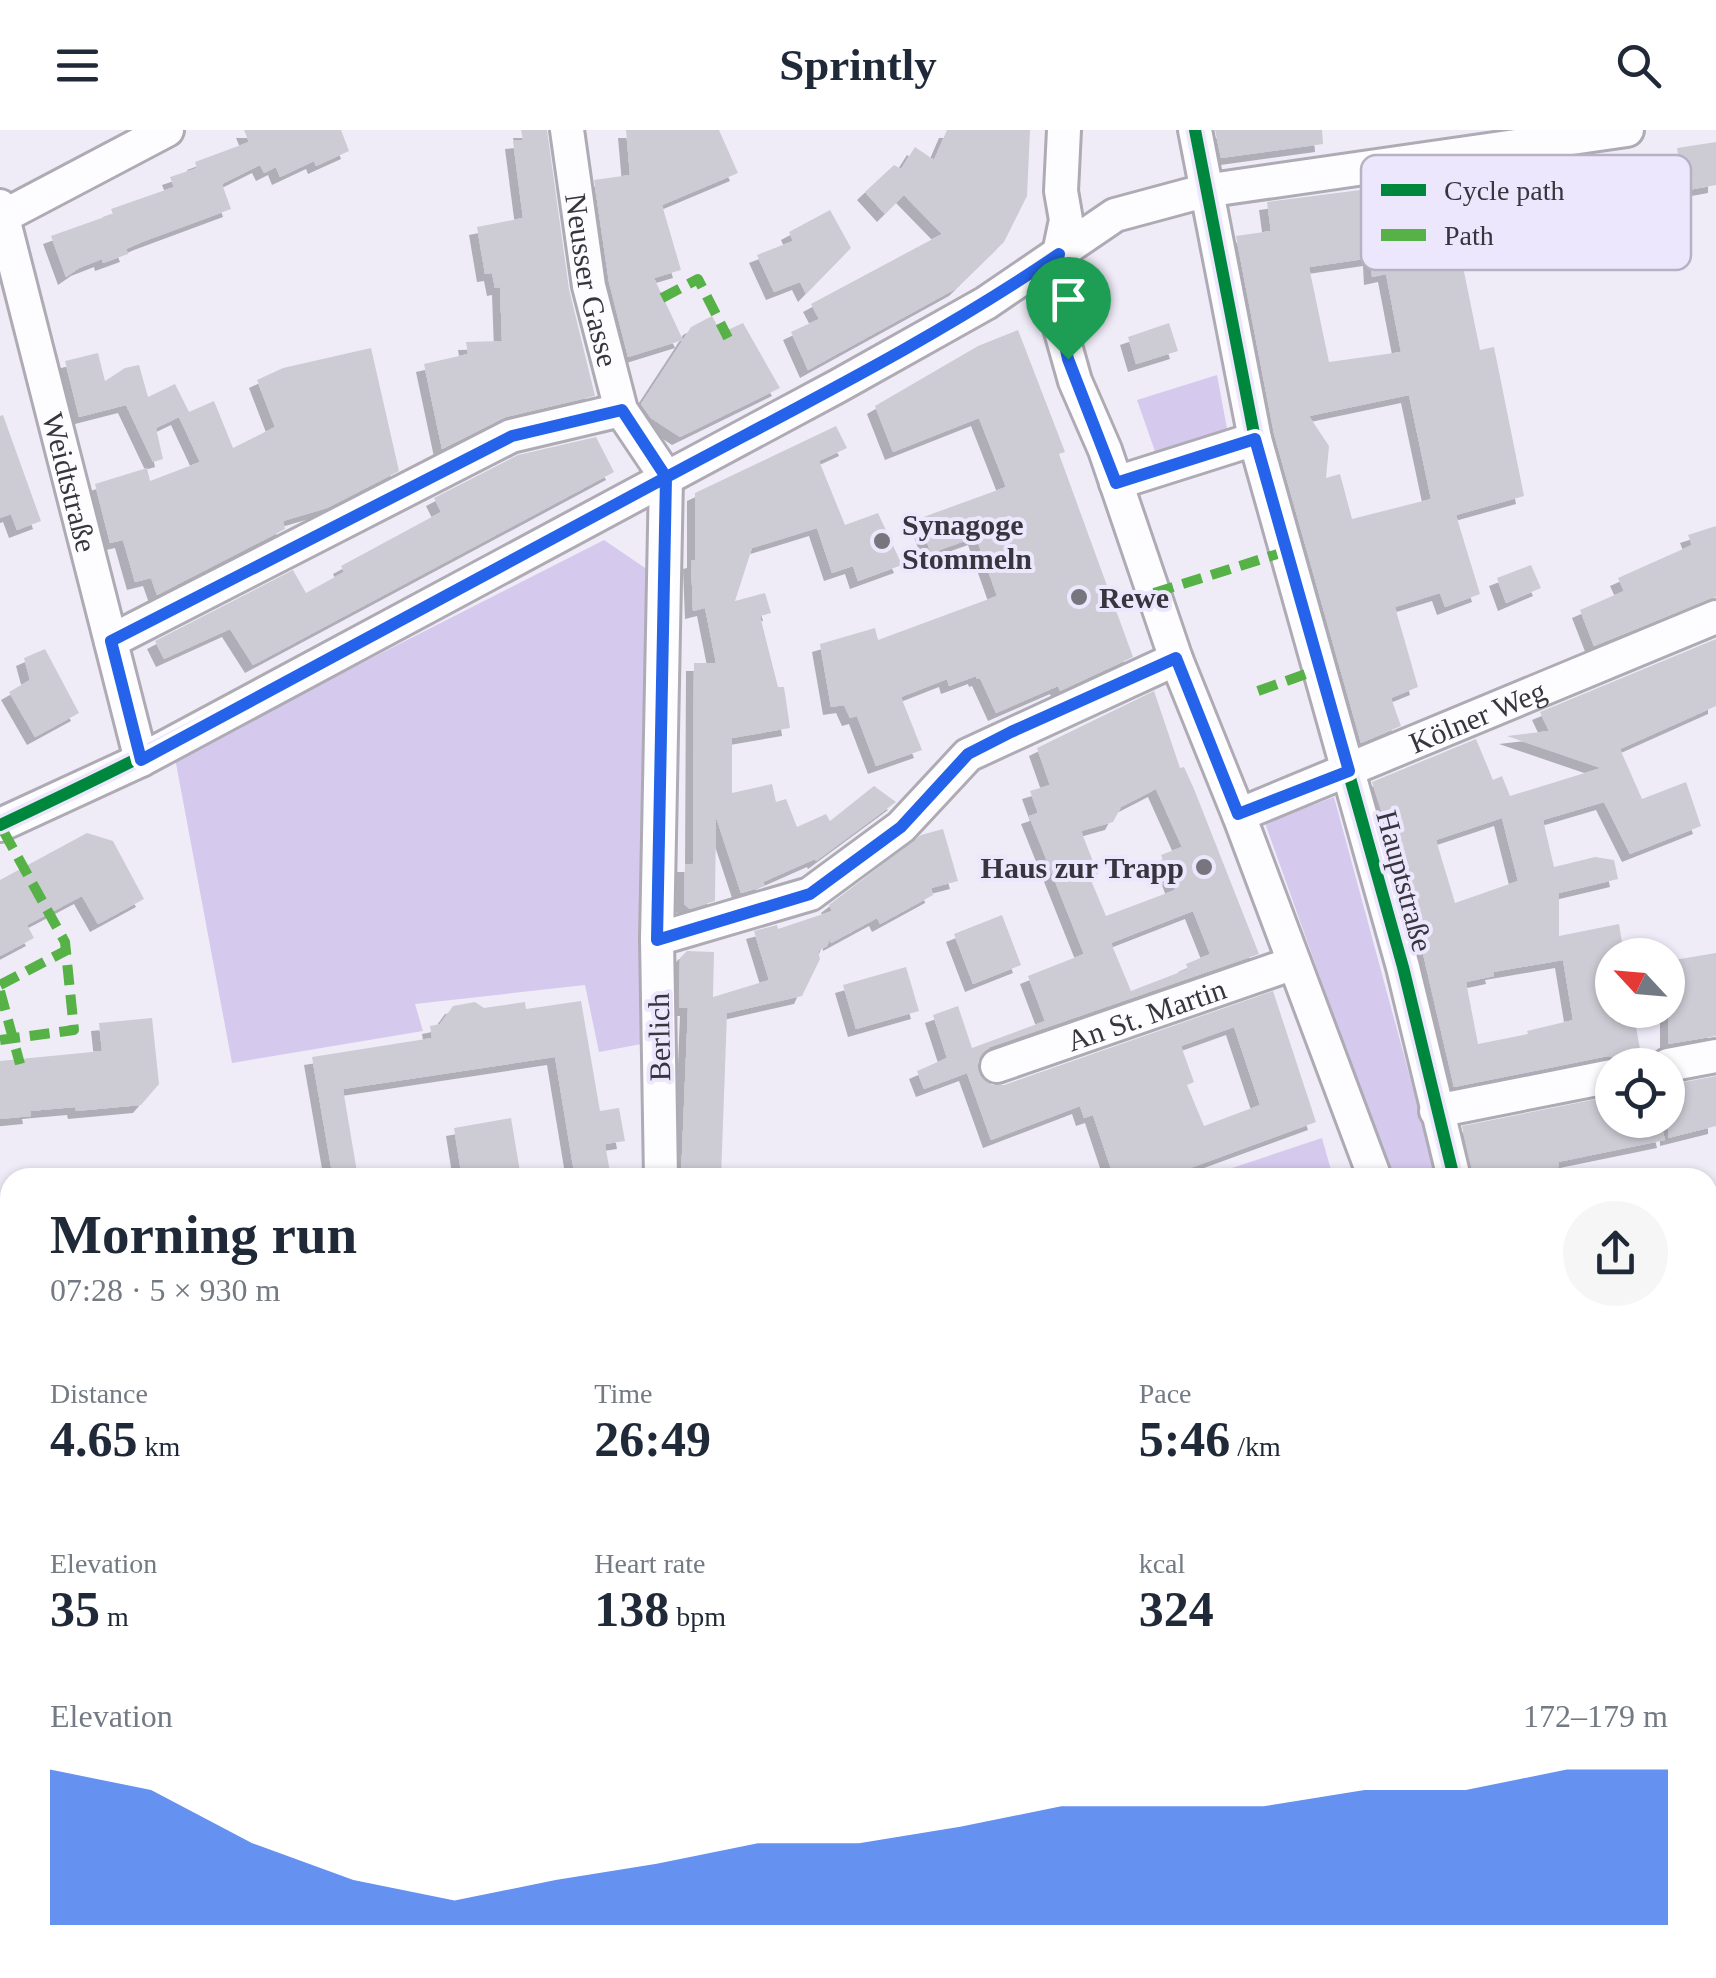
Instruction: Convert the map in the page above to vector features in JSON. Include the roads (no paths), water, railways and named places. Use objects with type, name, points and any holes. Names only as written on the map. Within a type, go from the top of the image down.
[{"type":"street","points":[[1,213],[166,130]]},
{"type":"street","name":"Neusser Gasse","points":[[568,130],[589,286],[622,410],[666,477]]},
{"type":"street","points":[[1064,130],[1061,191],[1066,220],[1052,286],[1056,317],[1075,381],[1116,483],[1176,658],[1371,1168]]},
{"type":"street","name":"Hauptstraße","points":[[1195,130],[1255,439],[1403,966],[1451,1168]]},
{"type":"street","points":[[1454,155],[1628,130]]},
{"type":"street","points":[[0,825],[141,760],[981,306],[1115,215],[1204,191],[1361,168]]},
{"type":"street","name":"Weidtstraße","points":[[1,213],[141,760]]},
{"type":"street","points":[[111,641],[512,436],[622,410]]},
{"type":"street","points":[[1116,483],[1255,439]]},
{"type":"street","name":"Berlich","points":[[662,1168],[657,940],[666,477]]},
{"type":"street","name":"Kölner Weg","points":[[1238,814],[1716,617]]},
{"type":"street","points":[[657,940],[810,894],[901,827],[968,754],[1176,658]]},
{"type":"street","name":"An St. Martin","points":[[997,1066],[1294,964]]},
{"type":"street","points":[[1685,1062],[1716,1056]]},
{"type":"street","points":[[1436,1111],[1595,1079]]},
{"type":"place","name":"Synagoge Stommeln","points":[[882,541]]},
{"type":"place","name":"Rewe","points":[[1079,597]]},
{"type":"place","name":"Haus zur Trapp","points":[[1204,867]]}]
